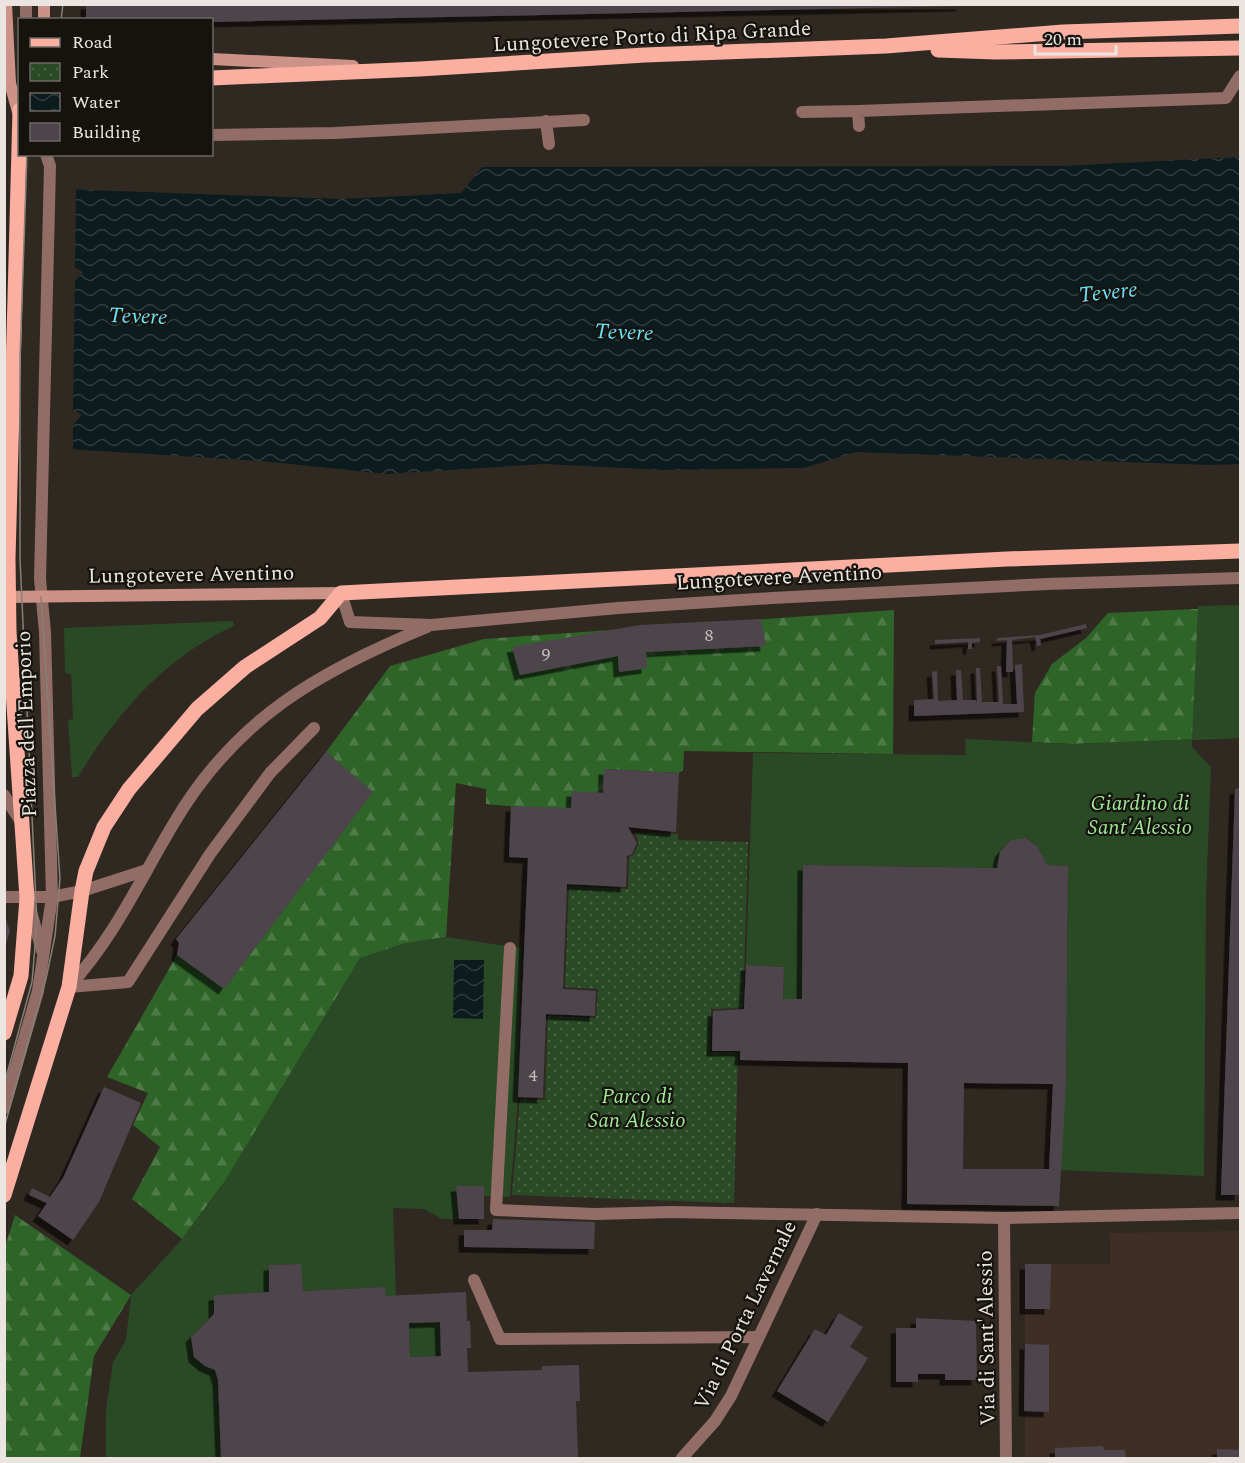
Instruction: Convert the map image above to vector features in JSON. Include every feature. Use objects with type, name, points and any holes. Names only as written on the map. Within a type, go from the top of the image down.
[{"type":"main road","points":[[6,4],[18,106]]},
{"type":"main road","name":"Lungotevere Porto di Ripa Grande","points":[[213,78],[420,69],[645,55],[886,46],[1063,33],[1240,26]]},
{"type":"main road","name":"Lungotevere Porto di Ripa Grande","points":[[886,46],[996,52],[1240,48]]},
{"type":"main road","name":"Lungotevere Porto di Ripa Grande","points":[[213,59],[420,69]]},
{"type":"main road","name":"Piazza dell'Emporio","points":[[4,1033],[21,976],[25,949],[27,898],[7,598],[18,153]]},
{"type":"main road","name":"Lungotevere Aventino","points":[[41,597],[341,593],[1007,559],[1240,551]]},
{"type":"main road","points":[[4,1195],[69,987],[86,871],[104,827],[129,789],[172,735],[227,681],[320,618],[341,593]]},
{"type":"main road","points":[[7,598],[41,597]]},
{"type":"street","points":[[802,112],[1226,98],[1240,76]]},
{"type":"street","points":[[858,111],[859,126]]},
{"type":"street","points":[[213,135],[324,133],[584,120]]},
{"type":"street","points":[[546,121],[549,144]]},
{"type":"street","name":"Piazza dell'Emporio","points":[[43,955],[52,897],[45,632],[41,597],[48,160]]},
{"type":"street","name":"Lungotevere Aventino","points":[[341,593],[350,621],[431,625],[618,608],[772,598],[1047,584],[1240,578]]},
{"type":"street","points":[[69,987],[109,938],[136,895],[147,870],[175,821],[208,772],[259,720],[312,681],[334,668],[431,625]]},
{"type":"street","points":[[69,987],[128,982],[210,854],[270,773],[314,728]]},
{"type":"street","name":"Piazza dell'Emporio","points":[[5,798],[24,827]]},
{"type":"street","points":[[4,897],[52,897],[82,891],[147,870]]},
{"type":"street","name":"Piazza dell'Emporio","points":[[27,898],[43,955]]},
{"type":"street","points":[[510,948],[496,1210],[595,1215],[671,1212],[1004,1218],[1240,1213]]},
{"type":"street","points":[[4,1108],[36,1000],[43,955]]},
{"type":"street","name":"Via di Porta Lavernale","points":[[682,1458],[724,1408],[817,1214]]},
{"type":"street","name":"Via di Sant'Alessio","points":[[1004,1218],[1006,1458]]},
{"type":"street","points":[[474,1280],[500,1339],[757,1337]]},
{"type":"shaded area","points":[[1240,1231],[1240,1458],[1025,1458],[1025,1264],[1110,1264],[1110,1233]]},
{"type":"green space","points":[[1240,605],[1240,738],[1192,739],[1198,606]]},
{"type":"green space","points":[[1240,607],[1240,738],[1072,744],[1032,742],[1035,693],[1052,664],[1086,638],[1108,613]]},
{"type":"green space","points":[[894,610],[893,754],[684,751],[683,770],[679,773],[605,769],[603,793],[572,792],[571,812],[486,804],[486,789],[456,783],[446,937],[402,944],[182,1239],[132,1199],[160,1147],[133,1125],[148,1093],[107,1077],[177,955],[224,989],[372,792],[326,752],[390,666],[484,639]]},
{"type":"green space","points":[[233,621],[234,626],[186,653],[145,689],[109,731],[78,777],[72,777],[68,720],[73,719],[71,674],[65,673],[64,628]]},
{"type":"green space","name":"Giardino di Sant'Alessio","points":[[965,739],[1072,744],[1192,739],[1192,747],[1211,767],[1206,897],[1204,1176],[1059,1170],[1066,1085],[1068,866],[1047,865],[1037,846],[1027,838],[1011,840],[1000,852],[997,868],[803,865],[802,999],[783,999],[784,967],[746,965],[753,753],[966,755]]},
{"type":"green space","name":"Parco di San Alessio","points":[[635,832],[678,834],[678,840],[748,842],[743,1008],[711,1009],[710,1052],[738,1053],[734,1203],[512,1195],[520,1099],[545,1100],[548,1016],[596,1018],[598,989],[565,987],[569,886],[628,889],[629,857],[633,855],[639,843]]},
{"type":"green space","points":[[446,937],[521,948],[518,1097],[510,1197],[484,1196],[483,1186],[456,1186],[459,1219],[442,1219],[424,1209],[393,1208],[396,1296],[386,1296],[384,1287],[303,1291],[300,1264],[269,1265],[269,1292],[214,1295],[214,1314],[191,1337],[194,1357],[215,1370],[218,1380],[221,1458],[106,1458],[106,1410],[113,1362],[126,1340],[131,1295],[182,1239],[220,1189],[360,958],[402,944]]},
{"type":"green space","points":[[15,1215],[131,1295],[94,1356],[80,1458],[5,1458],[4,1250]]},
{"type":"green space","points":[[440,1322],[441,1356],[410,1357],[409,1323]]},
{"type":"water","name":"Tevere","points":[[1240,157],[1240,464],[1210,465],[856,452],[804,468],[663,470],[544,464],[386,474],[262,461],[5,445],[71,427],[82,415],[62,404],[72,285],[83,272],[63,261],[5,187],[342,199],[461,193],[482,167],[1061,166]]},
{"type":"water","points":[[454,960],[484,960],[483,1019],[453,1018]]},
{"type":"pier","points":[[4,184],[76,185],[75,271],[62,264],[4,263]]},
{"type":"pier","points":[[75,277],[73,413],[61,407],[4,405],[4,281],[71,282]]},
{"type":"pier","points":[[73,421],[73,453],[4,448],[4,424],[70,424]]},
{"type":"building","points":[[86,4],[962,4],[962,6],[213,22],[213,18],[86,18]]},
{"type":"building","points":[[761,619],[766,646],[646,652],[647,668],[619,672],[618,656],[520,675],[512,647],[640,625]]},
{"type":"building","points":[[1086,624],[1087,628],[1040,639],[1041,645],[1037,646],[1035,637],[1012,640],[1013,672],[1006,672],[1007,640],[997,641],[997,638],[1040,635]]},
{"type":"building","points":[[980,638],[980,642],[972,643],[972,649],[968,649],[968,642],[935,644],[935,640]]},
{"type":"building","points":[[1022,664],[1024,712],[914,716],[914,700],[934,699],[932,672],[937,671],[938,701],[957,700],[956,670],[961,670],[963,700],[977,702],[976,668],[980,668],[982,702],[999,702],[997,666],[1001,666],[1003,704],[1017,704],[1015,665]]},
{"type":"building","points":[[326,752],[373,792],[224,989],[177,955],[179,943],[176,939]]},
{"type":"building","points":[[604,769],[679,773],[676,832],[628,827],[637,843],[632,854],[627,856],[626,887],[567,884],[563,989],[596,991],[595,1016],[546,1014],[543,1098],[518,1097],[528,858],[509,857],[511,806],[571,808],[572,791],[603,793]]},
{"type":"building","points":[[1240,788],[1240,1195],[1221,1195],[1235,789]]},
{"type":"building","points":[[1026,838],[1037,846],[1047,865],[1068,866],[1066,1085],[1059,1206],[907,1204],[908,1063],[740,1060],[740,1051],[712,1051],[713,1011],[744,1009],[746,965],[784,967],[783,999],[802,999],[803,865],[997,868],[1000,852],[1011,840]],"holes":[[[964,1083],[1053,1084],[1049,1169],[963,1169]]]},
{"type":"building","points":[[5,917],[10,931],[4,946]]},
{"type":"building","points":[[104,1087],[141,1103],[99,1202],[73,1240],[38,1216],[47,1203],[29,1195],[32,1188],[50,1197],[63,1178]]},
{"type":"building","points":[[456,1186],[484,1186],[484,1219],[459,1219]]},
{"type":"building","points":[[493,1219],[595,1222],[594,1249],[464,1247],[464,1230],[492,1230]]},
{"type":"building","points":[[301,1264],[303,1291],[385,1287],[386,1296],[466,1292],[471,1348],[467,1348],[468,1372],[542,1370],[542,1366],[579,1365],[580,1401],[576,1401],[578,1458],[221,1458],[218,1380],[215,1370],[205,1366],[194,1357],[191,1337],[214,1314],[214,1295],[269,1292],[269,1265]],"holes":[[[440,1322],[441,1356],[410,1357],[409,1323]]]},
{"type":"building","points":[[1025,1264],[1051,1264],[1050,1309],[1025,1309]]},
{"type":"building","points":[[839,1313],[863,1327],[850,1347],[868,1358],[828,1422],[777,1391],[815,1329],[826,1335]]},
{"type":"building","points":[[916,1318],[976,1321],[977,1380],[945,1380],[945,1374],[918,1374],[918,1382],[896,1382],[896,1328],[916,1328]]},
{"type":"building","points":[[1025,1344],[1049,1345],[1049,1412],[1024,1411]]},
{"type":"building","points":[[1238,1445],[1240,1458],[1217,1458],[1217,1449],[1238,1450]]},
{"type":"building","points":[[1103,1446],[1104,1450],[1125,1450],[1126,1458],[1055,1458],[1055,1448]]},
{"type":"tram line","points":[[61,18],[63,4]]},
{"type":"tram line","points":[[4,1085],[32,982],[37,923],[20,559],[20,358],[27,156]]},
{"type":"tram line","points":[[50,156],[50,166]]},
{"type":"tram line","points":[[4,1128],[46,979],[55,936],[60,879],[41,597]]}]
